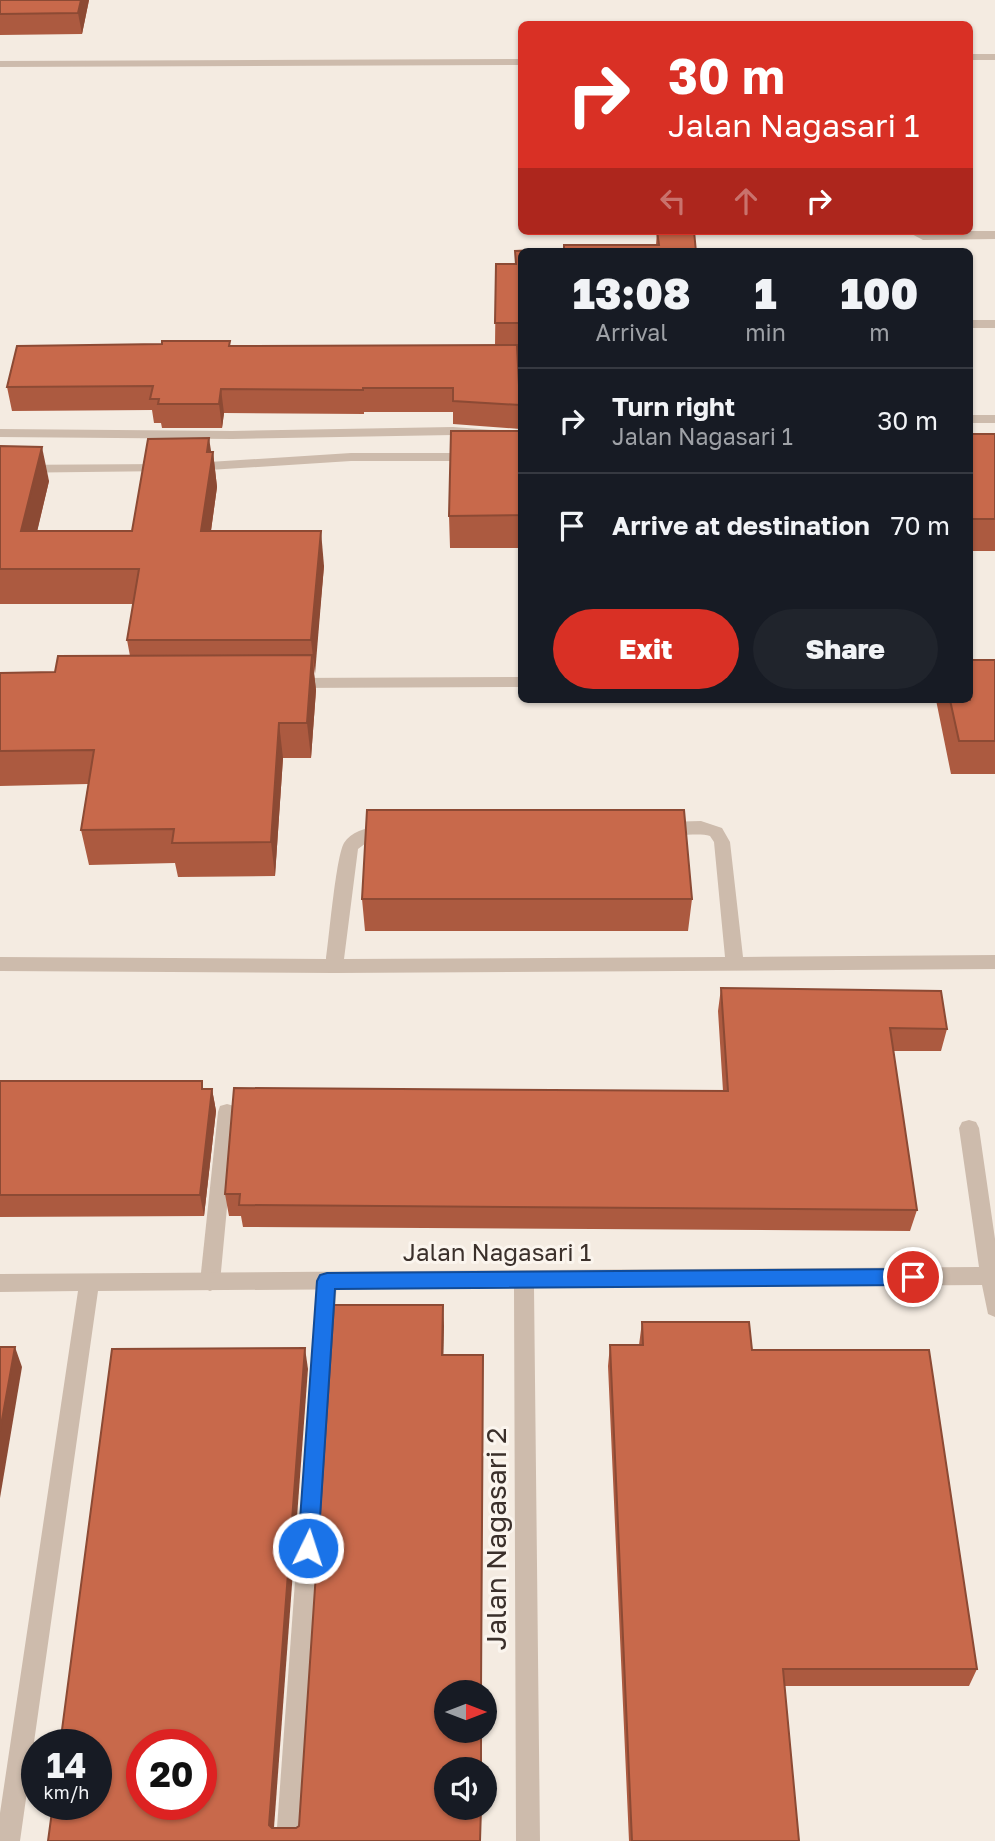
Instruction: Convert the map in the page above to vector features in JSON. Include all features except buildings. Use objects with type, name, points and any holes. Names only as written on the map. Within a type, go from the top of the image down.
[{"type":"street","points":[[973,57],[995,57]]},
{"type":"street","points":[[0,64],[518,62]]},
{"type":"street","points":[[921,235],[995,235]]},
{"type":"street","points":[[973,324],[995,324]]},
{"type":"street","points":[[973,419],[995,419]]},
{"type":"street","points":[[0,433],[232,435],[453,431],[518,436]]},
{"type":"street","points":[[0,469],[201,467],[351,457],[518,457]]},
{"type":"street","points":[[274,683],[518,682]]},
{"type":"street","points":[[646,828],[701,827],[716,832],[722,842],[735,963]]},
{"type":"street","points":[[334,966],[350,847],[358,837],[372,833],[399,832]]},
{"type":"street","points":[[0,964],[334,966],[995,962]]},
{"type":"street","points":[[210,1282],[227,1112]]},
{"type":"street","points":[[969,1128],[993,1276],[995,1308]]},
{"type":"street","name":"Jalan Nagasari 1","points":[[0,1283],[993,1276]]},
{"type":"street","name":"Jalan Nagasari 2","points":[[524,1279],[528,1841]]},
{"type":"street","points":[[288,1841],[327,1281]]},
{"type":"street","points":[[8,1841],[89,1283]]},
{"type":"route","points":[[308,1548],[327,1281],[913,1277]]}]
